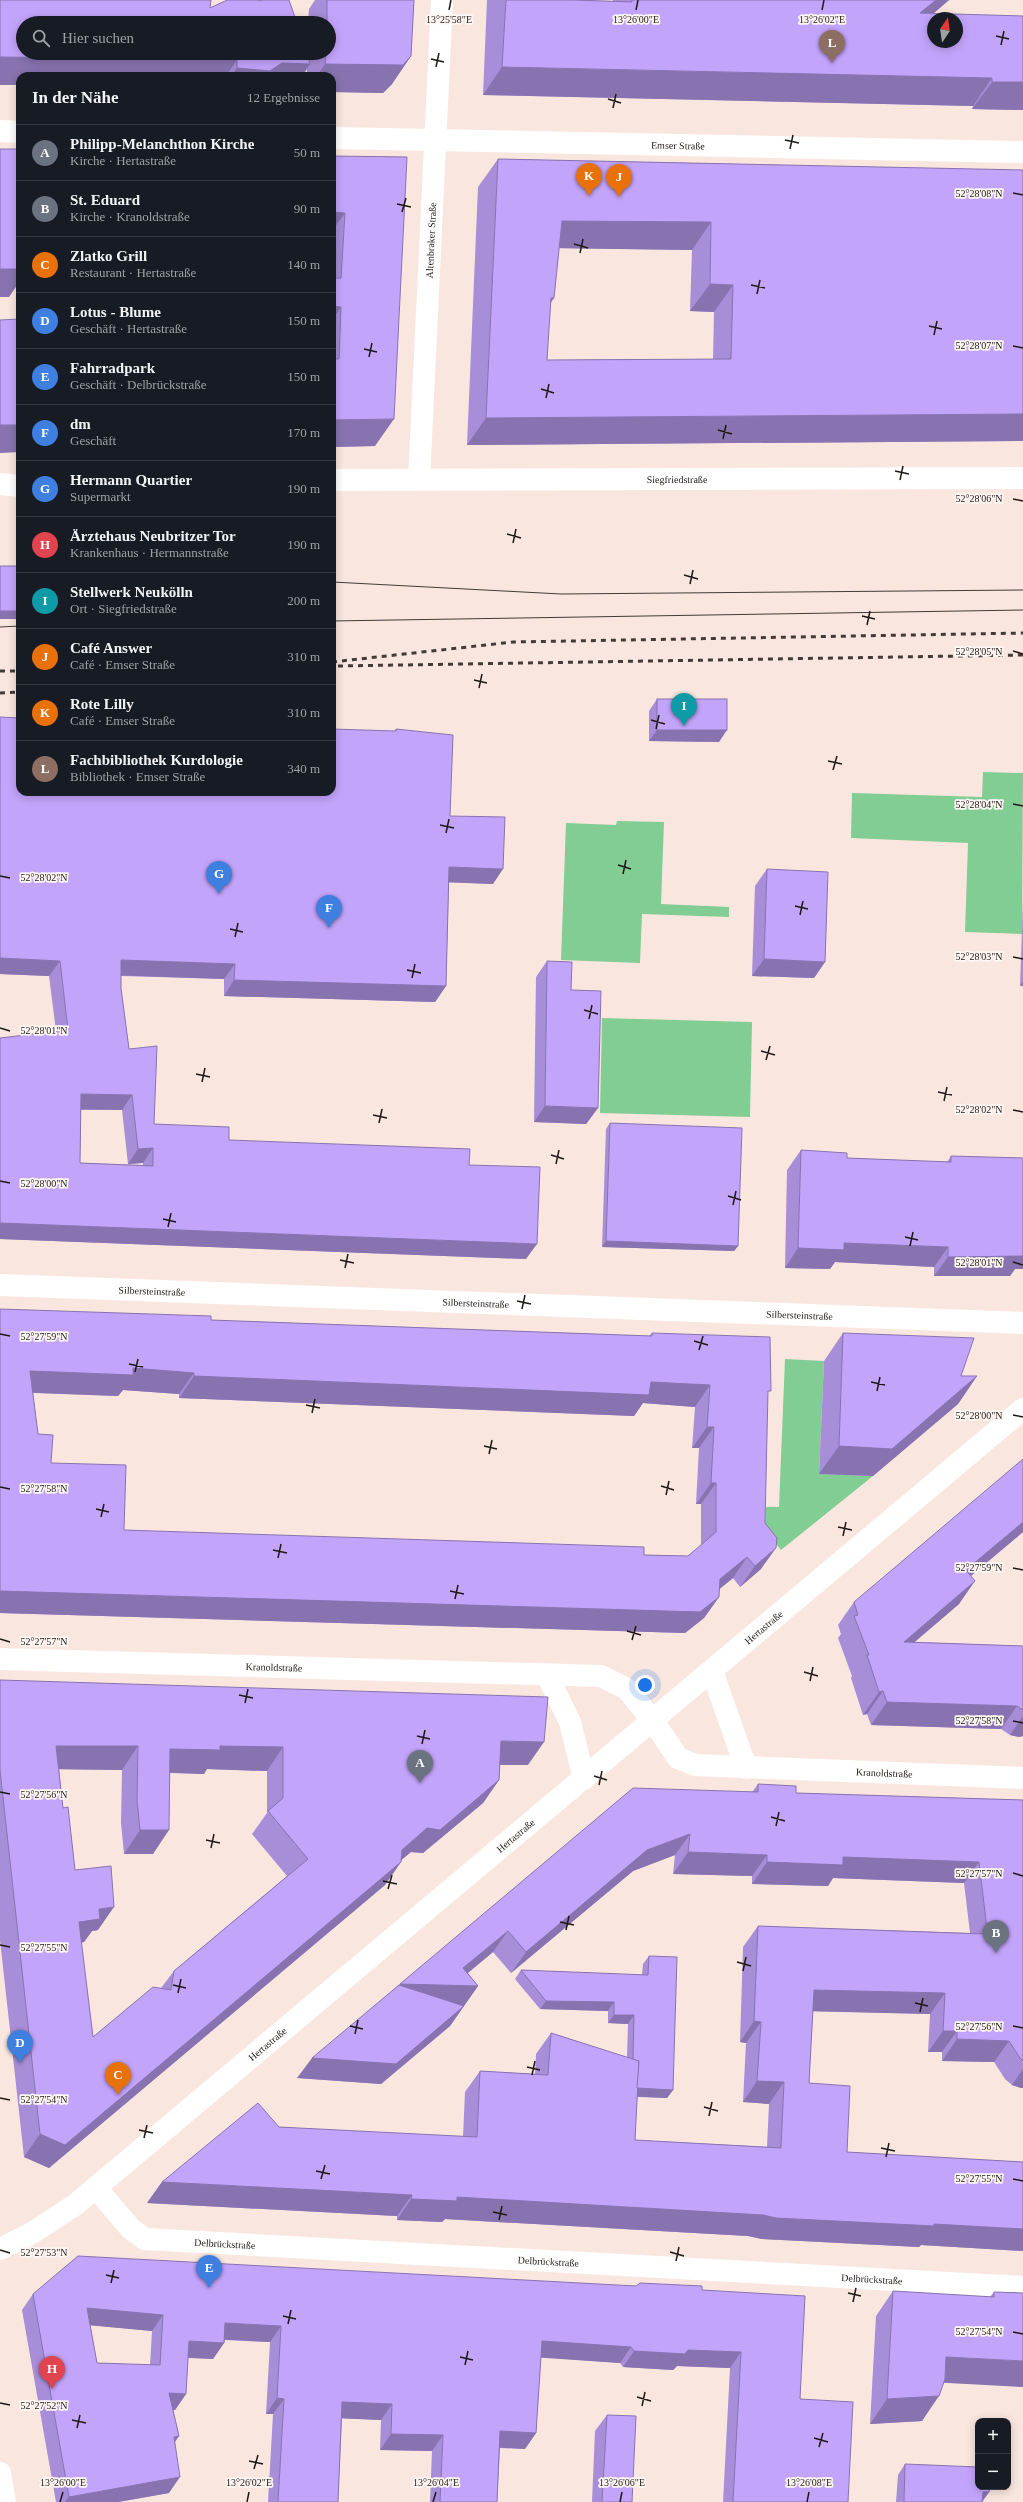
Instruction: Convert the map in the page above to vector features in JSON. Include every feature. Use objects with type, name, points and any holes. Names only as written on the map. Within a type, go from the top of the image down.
[{"type":"street","name":"Altenbraker Straße","points":[[419,480],[442,0]]},
{"type":"street","points":[[0,131],[16,132]]},
{"type":"street","name":"Emser Straße","points":[[336,138],[1023,152]]},
{"type":"street","name":"Siegfriedstraße","points":[[336,480],[1023,478]]},
{"type":"street","points":[[0,484],[16,486]]},
{"type":"street","name":"Silbersteinstraße","points":[[0,1285],[1023,1323]]},
{"type":"street","name":"Hertastraße","points":[[0,2249],[38,2229],[75,2205],[96,2188],[1023,1409]]},
{"type":"street","name":"Kranoldstraße","points":[[0,1659],[601,1676],[627,1689],[653,1720],[678,1758],[684,1762],[696,1765],[1023,1778]]},
{"type":"street","points":[[712,1671],[746,1768]]},
{"type":"street","points":[[547,1675],[570,1722],[584,1779]]},
{"type":"street","name":"Delbrückstraße","points":[[96,2188],[131,2229],[145,2239],[1023,2287]]},
{"type":"street","points":[[0,2473],[5,2502]]},
{"type":"green space","points":[[983,772],[1023,773],[1022,934],[965,932],[968,843],[851,838],[852,793],[982,797]]},
{"type":"green space","points":[[617,821],[664,822],[661,904],[729,907],[729,917],[642,914],[640,963],[561,960],[566,823],[616,825]]},
{"type":"green space","points":[[602,1018],[752,1022],[750,1117],[600,1113]]},
{"type":"green space","points":[[785,1359],[824,1361],[819,1474],[873,1476],[781,1550],[765,1530],[766,1507],[779,1507]]},
{"type":"building","points":[[0,0],[211,0],[210,8],[227,0],[289,0],[295,16],[16,16],[16,57],[0,57]]},
{"type":"building","points":[[327,0],[414,0],[411,56],[403,65],[325,64],[325,60],[336,60],[336,16],[327,16]]},
{"type":"building","points":[[506,0],[632,2],[632,0],[936,0],[920,13],[927,13],[927,48],[963,48],[963,14],[1023,16],[1023,82],[992,82],[992,78],[502,67]]},
{"type":"building","points":[[237,60],[309,60],[310,64],[282,63],[270,71],[237,68]]},
{"type":"building","points":[[0,149],[16,149],[16,269],[0,269]]},
{"type":"building","points":[[336,156],[407,157],[394,419],[336,420],[336,359],[339,359],[341,307],[336,306],[336,278],[341,278],[345,213],[336,212]]},
{"type":"building","points":[[498,159],[1023,170],[1023,414],[486,418]],"holes":[[[562,221],[711,222],[710,284],[733,285],[731,359],[547,360],[551,298],[554,298]]]},
{"type":"building","points":[[16,319],[16,425],[0,425],[0,320]]},
{"type":"building","points":[[0,566],[16,566],[16,611],[0,611]]},
{"type":"building","points":[[657,699],[727,699],[727,730],[657,730]]},
{"type":"building","points":[[0,717],[16,718],[16,796],[336,796],[336,729],[396,731],[396,729],[453,735],[450,816],[505,817],[503,869],[449,867],[446,986],[234,980],[235,964],[121,960],[121,988],[129,1049],[157,1046],[154,1124],[229,1127],[229,1140],[470,1149],[469,1165],[540,1167],[537,1244],[0,1223],[0,1038],[68,1030],[60,961],[0,958]],"holes":[[[81,1094],[132,1095],[138,1149],[153,1148],[153,1166],[80,1163]]]},
{"type":"building","points":[[767,869],[828,872],[825,962],[764,959]]},
{"type":"building","points":[[547,961],[572,962],[571,990],[601,991],[598,1108],[545,1106]]},
{"type":"building","points":[[610,1123],[742,1128],[738,1246],[606,1241]]},
{"type":"building","points":[[801,1150],[847,1153],[847,1158],[951,1162],[951,1156],[1023,1158],[1023,1256],[948,1257],[948,1247],[844,1243],[844,1250],[798,1248]]},
{"type":"building","points":[[0,1309],[211,1316],[211,1320],[539,1332],[652,1336],[652,1333],[770,1337],[771,1391],[768,1391],[765,1523],[777,1538],[776,1548],[755,1566],[747,1557],[720,1579],[719,1597],[700,1612],[0,1591]],"holes":[[[133,1368],[194,1373],[194,1376],[649,1395],[651,1382],[710,1385],[707,1427],[714,1427],[711,1483],[716,1483],[716,1532],[688,1556],[644,1555],[644,1547],[124,1530],[126,1465],[51,1463],[53,1435],[38,1434],[30,1371],[133,1375]]]},
{"type":"building","points":[[843,1333],[974,1338],[961,1376],[977,1376],[892,1449],[839,1446]]},
{"type":"building","points":[[1023,1459],[1023,1522],[966,1570],[975,1581],[904,1642],[1023,1646],[1023,1710],[1017,1706],[887,1702],[883,1691],[879,1692],[867,1655],[869,1655],[854,1616],[858,1615],[854,1602]]},
{"type":"building","points":[[0,1680],[548,1697],[544,1742],[501,1741],[499,1780],[440,1830],[427,1828],[402,1850],[401,1862],[65,2145],[40,2134],[0,1770]],"holes":[[[56,1746],[138,1746],[137,1800],[140,1830],[169,1830],[170,1749],[220,1750],[220,1746],[283,1747],[283,1798],[268,1811],[308,1859],[174,1971],[171,1990],[153,1987],[93,2037],[79,1922],[100,1919],[99,1909],[114,1907],[111,1866],[75,1870],[68,1807],[63,1808]]]},
{"type":"building","points":[[758,1784],[796,1786],[796,1793],[1023,1800],[1023,2061],[1009,2041],[957,2039],[957,2031],[943,2031],[945,1993],[814,1990],[809,2083],[850,2086],[847,2152],[1023,2162],[1023,2229],[776,2218],[763,2215],[457,2197],[457,2201],[411,2199],[412,2195],[162,2182],[258,2103],[279,2127],[477,2137],[480,2071],[548,2075],[551,2033],[639,2061],[635,2140],[781,2148],[784,2082],[757,2081],[761,2022],[754,2021],[758,1926],[984,1934],[984,1929],[987,1929],[979,1862],[843,1857],[843,1865],[767,1862],[767,1855],[688,1852],[690,1834],[647,1850],[526,1952],[508,1931],[463,1968],[478,1986],[400,1984],[633,1788],[758,1792]]},
{"type":"building","points":[[649,1956],[677,1957],[673,2090],[637,2088],[639,2061],[633,2059],[634,2015],[614,2015],[614,2002],[546,2001],[521,1970],[648,1975]]},
{"type":"building","points":[[399,1985],[464,2006],[396,2064],[312,2058]]},
{"type":"building","points":[[78,2256],[636,2286],[640,2283],[702,2286],[702,2290],[805,2296],[800,2399],[853,2402],[848,2502],[733,2502],[741,2352],[688,2350],[685,2354],[634,2351],[631,2347],[542,2341],[536,2433],[500,2431],[497,2502],[440,2502],[443,2435],[391,2434],[392,2404],[342,2402],[338,2502],[278,2502],[284,2399],[277,2398],[281,2326],[225,2323],[224,2343],[189,2341],[186,2394],[169,2393],[179,2436],[174,2437],[180,2477],[69,2497],[33,2294]],"holes":[[[87,2308],[163,2315],[160,2365],[97,2363]]]},
{"type":"building","points":[[893,2291],[994,2297],[994,2292],[1023,2293],[1023,2361],[946,2357],[945,2379],[939,2396],[887,2399]]},
{"type":"building","points":[[607,2415],[636,2416],[632,2502],[602,2502]]},
{"type":"building","points":[[905,2464],[975,2467],[975,2490],[989,2490],[989,2492],[983,2492],[982,2502],[904,2502]]},
{"type":"tram line","points":[[336,582],[561,594],[1023,590]]},
{"type":"tram line","points":[[336,621],[1023,610]]},
{"type":"tram line","points":[[0,627],[16,626]]},
{"type":"railway","points":[[336,662],[513,642],[1023,633]]},
{"type":"railway","points":[[338,666],[1023,655]]},
{"type":"railway","points":[[0,671],[16,671]]},
{"type":"railway","points":[[0,693],[16,692]]},
{"type":"place","name":"Fachbibliothek Kurdologie","points":[[832,63]]},
{"type":"place","name":"Rote Lilly","points":[[589,196]]},
{"type":"place","name":"Café Answer","points":[[619,197]]},
{"type":"place","name":"Stellwerk Neukölln","points":[[684,726]]},
{"type":"place","name":"Hermann Quartier","points":[[219,894]]},
{"type":"place","name":"dm","points":[[329,928]]},
{"type":"place","name":"Philipp-Melanchthon Kirche","points":[[420,1783]]},
{"type":"place","name":"St. Eduard","points":[[996,1953]]},
{"type":"place","name":"Lotus - Blume","points":[[20,2063]]},
{"type":"place","name":"Zlatko Grill","points":[[118,2095]]},
{"type":"place","name":"Fahrradpark","points":[[209,2288]]},
{"type":"place","name":"Ärztehaus Neubritzer Tor","points":[[52,2389]]}]
